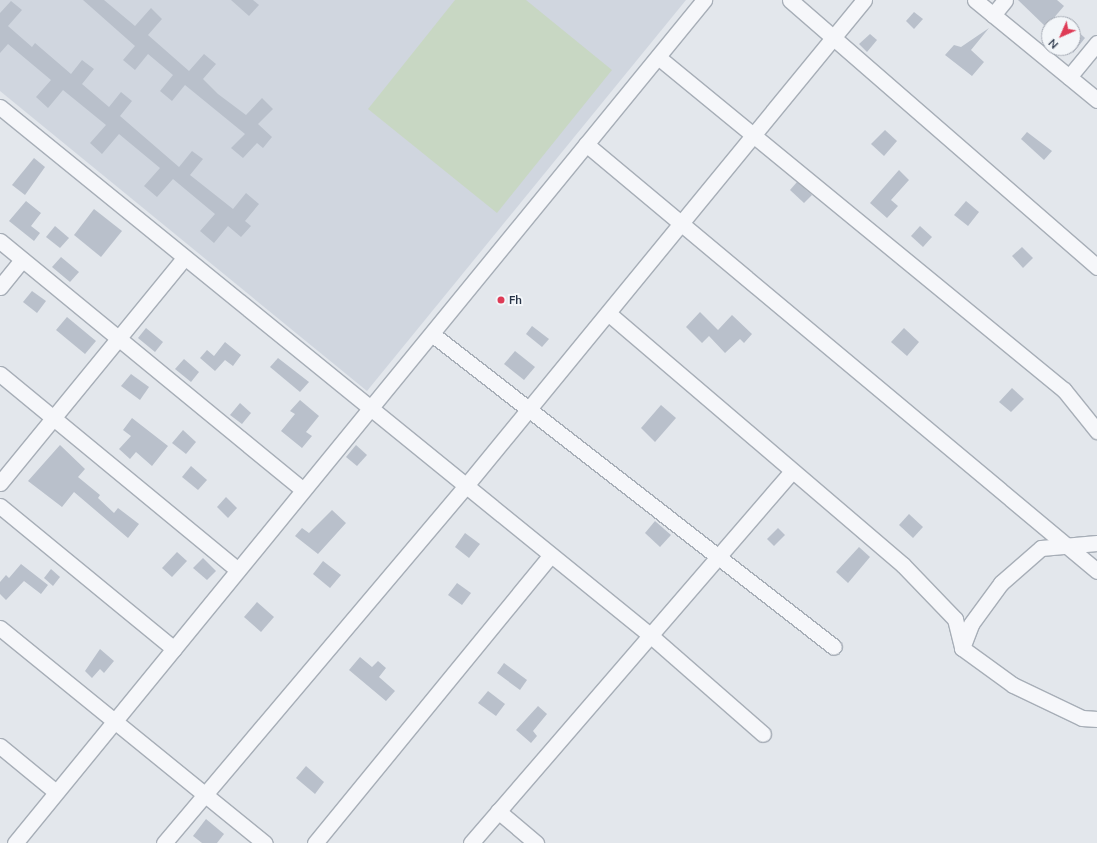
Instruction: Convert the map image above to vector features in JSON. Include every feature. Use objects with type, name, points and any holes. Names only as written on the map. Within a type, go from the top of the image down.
[{"type":"street","points":[[15,843],[704,0]]},
{"type":"street","points":[[790,0],[1097,267]]},
{"type":"street","points":[[164,843],[529,410],[864,0]]},
{"type":"street","points":[[975,0],[1097,100]]},
{"type":"street","points":[[993,14],[1005,0]]},
{"type":"street","points":[[1069,77],[1097,43]]},
{"type":"street","points":[[658,57],[1064,390],[1097,430]]},
{"type":"street","points":[[0,107],[464,488],[650,635],[763,734]]},
{"type":"street","points":[[586,144],[683,222],[1064,546],[1097,571]]},
{"type":"street","points":[[0,241],[303,490]]},
{"type":"street","points":[[0,483],[184,258]]},
{"type":"street","points":[[0,287],[22,260]]},
{"type":"street","points":[[608,313],[903,565],[955,619],[962,648],[1013,685],[1082,718],[1097,720]]},
{"type":"street","points":[[432,334],[834,647]]},
{"type":"street","points":[[0,374],[238,570]]},
{"type":"street","points":[[471,843],[792,471]]},
{"type":"street","points":[[0,506],[174,649]]},
{"type":"street","points":[[962,648],[971,624],[1001,583],[1041,548],[1097,543]]},
{"type":"street","points":[[315,843],[550,556]]},
{"type":"street","points":[[0,628],[265,843]]},
{"type":"street","points":[[0,746],[56,792]]},
{"type":"street","points":[[498,811],[536,843]]},
{"type":"shaded area","points":[[0,0],[686,0],[367,391],[0,91]]},
{"type":"green space","points":[[455,0],[526,0],[612,70],[497,213],[368,109]]},
{"type":"building","points":[[83,0],[104,0],[135,26],[151,8],[162,19],[148,35],[189,71],[204,54],[216,64],[203,79],[218,94],[246,115],[262,98],[273,109],[258,124],[272,137],[263,148],[257,143],[243,158],[231,148],[245,134],[185,85],[172,101],[160,91],[173,75],[148,54],[135,70],[123,60],[135,46]]},
{"type":"building","points":[[231,0],[253,0],[259,5],[249,16]]},
{"type":"building","points":[[1018,0],[1057,0],[1064,6],[1055,16],[1041,16],[1041,22]]},
{"type":"building","points":[[11,1],[22,10],[8,26],[32,47],[35,43],[71,74],[82,60],[94,69],[82,84],[109,107],[121,92],[132,101],[120,116],[179,167],[192,151],[203,159],[190,175],[233,209],[246,193],[259,204],[245,221],[251,226],[241,237],[228,226],[214,243],[200,231],[215,214],[173,179],[157,197],[144,186],[160,168],[119,134],[102,154],[90,143],[106,125],[63,90],[48,108],[36,97],[51,80],[8,44],[0,53],[0,13]]},
{"type":"building","points":[[914,12],[923,19],[914,29],[906,21]]},
{"type":"building","points":[[989,28],[971,50],[984,62],[972,76],[945,55],[954,45],[961,47]]},
{"type":"building","points":[[870,34],[877,40],[867,52],[859,44]]},
{"type":"building","points":[[1081,34],[1085,38],[1081,43]]},
{"type":"building","points":[[885,130],[897,141],[884,156],[871,144]]},
{"type":"building","points":[[1027,132],[1052,151],[1044,160],[1021,139]]},
{"type":"building","points":[[34,158],[45,167],[25,195],[12,185]]},
{"type":"building","points":[[899,170],[909,180],[891,200],[898,206],[887,218],[870,203]]},
{"type":"building","points":[[797,182],[812,195],[804,203],[790,190]]},
{"type":"building","points":[[26,201],[41,213],[31,226],[40,233],[34,241],[9,221]]},
{"type":"building","points":[[966,201],[979,212],[968,226],[954,215]]},
{"type":"building","points":[[94,209],[122,231],[101,257],[74,235]]},
{"type":"building","points":[[55,226],[69,238],[60,248],[46,237]]},
{"type":"building","points":[[920,226],[932,237],[923,247],[911,236]]},
{"type":"building","points":[[1022,247],[1033,258],[1023,268],[1012,256]]},
{"type":"building","points":[[61,257],[79,272],[70,282],[52,267]]},
{"type":"building","points":[[32,291],[46,301],[37,313],[23,302]]},
{"type":"building","points":[[700,312],[718,330],[732,315],[752,334],[744,343],[740,339],[725,353],[709,336],[702,343],[686,327]]},
{"type":"building","points":[[67,317],[96,341],[85,354],[56,330]]},
{"type":"building","points":[[532,326],[549,339],[542,347],[526,334]]},
{"type":"building","points":[[146,328],[163,342],[155,352],[138,338]]},
{"type":"building","points":[[904,328],[919,342],[907,356],[891,342]]},
{"type":"building","points":[[225,342],[241,355],[233,366],[225,360],[215,371],[200,358],[207,350],[214,356]]},
{"type":"building","points":[[515,351],[535,367],[524,380],[504,364]]},
{"type":"building","points":[[278,358],[309,382],[300,392],[270,367]]},
{"type":"building","points":[[184,359],[199,372],[191,382],[175,369]]},
{"type":"building","points":[[131,374],[149,387],[140,400],[121,386]]},
{"type":"building","points":[[1012,388],[1024,399],[1011,412],[999,402]]},
{"type":"building","points":[[300,400],[319,416],[306,432],[312,436],[302,448],[281,431],[295,414],[290,411]]},
{"type":"building","points":[[240,403],[251,413],[242,424],[230,415]]},
{"type":"building","points":[[661,405],[676,418],[655,442],[641,428]]},
{"type":"building","points":[[132,418],[168,446],[152,466],[136,452],[130,459],[119,449],[131,436],[123,430]]},
{"type":"building","points":[[183,430],[196,442],[186,454],[172,443]]},
{"type":"building","points":[[60,445],[85,469],[78,477],[100,495],[98,498],[114,513],[118,508],[139,524],[128,538],[74,492],[62,507],[28,481]]},
{"type":"building","points":[[356,445],[367,455],[357,466],[346,457]]},
{"type":"building","points":[[191,466],[207,480],[198,490],[182,477]]},
{"type":"building","points":[[226,497],[237,508],[228,518],[217,507]]},
{"type":"building","points":[[332,510],[346,523],[318,554],[295,536],[302,528],[309,533]]},
{"type":"building","points":[[909,514],[923,527],[913,538],[899,525]]},
{"type":"building","points":[[655,521],[671,535],[660,547],[645,533]]},
{"type":"building","points":[[778,528],[785,535],[774,546],[767,539]]},
{"type":"building","points":[[465,533],[480,544],[469,558],[455,547]]},
{"type":"building","points":[[859,547],[870,557],[848,583],[836,572]]},
{"type":"building","points":[[177,552],[187,561],[172,577],[162,568]]},
{"type":"building","points":[[203,558],[216,571],[207,580],[193,568]]},
{"type":"building","points":[[323,561],[341,575],[330,588],[313,574]]},
{"type":"building","points":[[21,564],[48,585],[41,594],[24,581],[6,600],[0,594],[0,582],[6,575],[9,578]]},
{"type":"building","points":[[51,569],[60,577],[53,586],[44,578]]},
{"type":"building","points":[[457,583],[471,593],[462,605],[448,595]]},
{"type":"building","points":[[257,602],[274,617],[261,632],[244,617]]},
{"type":"building","points":[[100,649],[114,661],[104,673],[100,669],[92,678],[85,671]]},
{"type":"building","points":[[360,657],[372,667],[378,661],[386,668],[379,677],[395,691],[386,701],[349,670]]},
{"type":"building","points":[[504,663],[527,680],[520,690],[497,673]]},
{"type":"building","points":[[488,691],[505,704],[496,716],[478,703]]},
{"type":"building","points":[[538,706],[547,714],[533,731],[537,736],[531,743],[516,730]]},
{"type":"building","points":[[306,766],[324,782],[315,794],[296,778]]},
{"type":"building","points":[[206,819],[224,834],[217,843],[202,843],[193,836]]},
{"type":"place","name":"Fh","points":[[501,300]]}]
